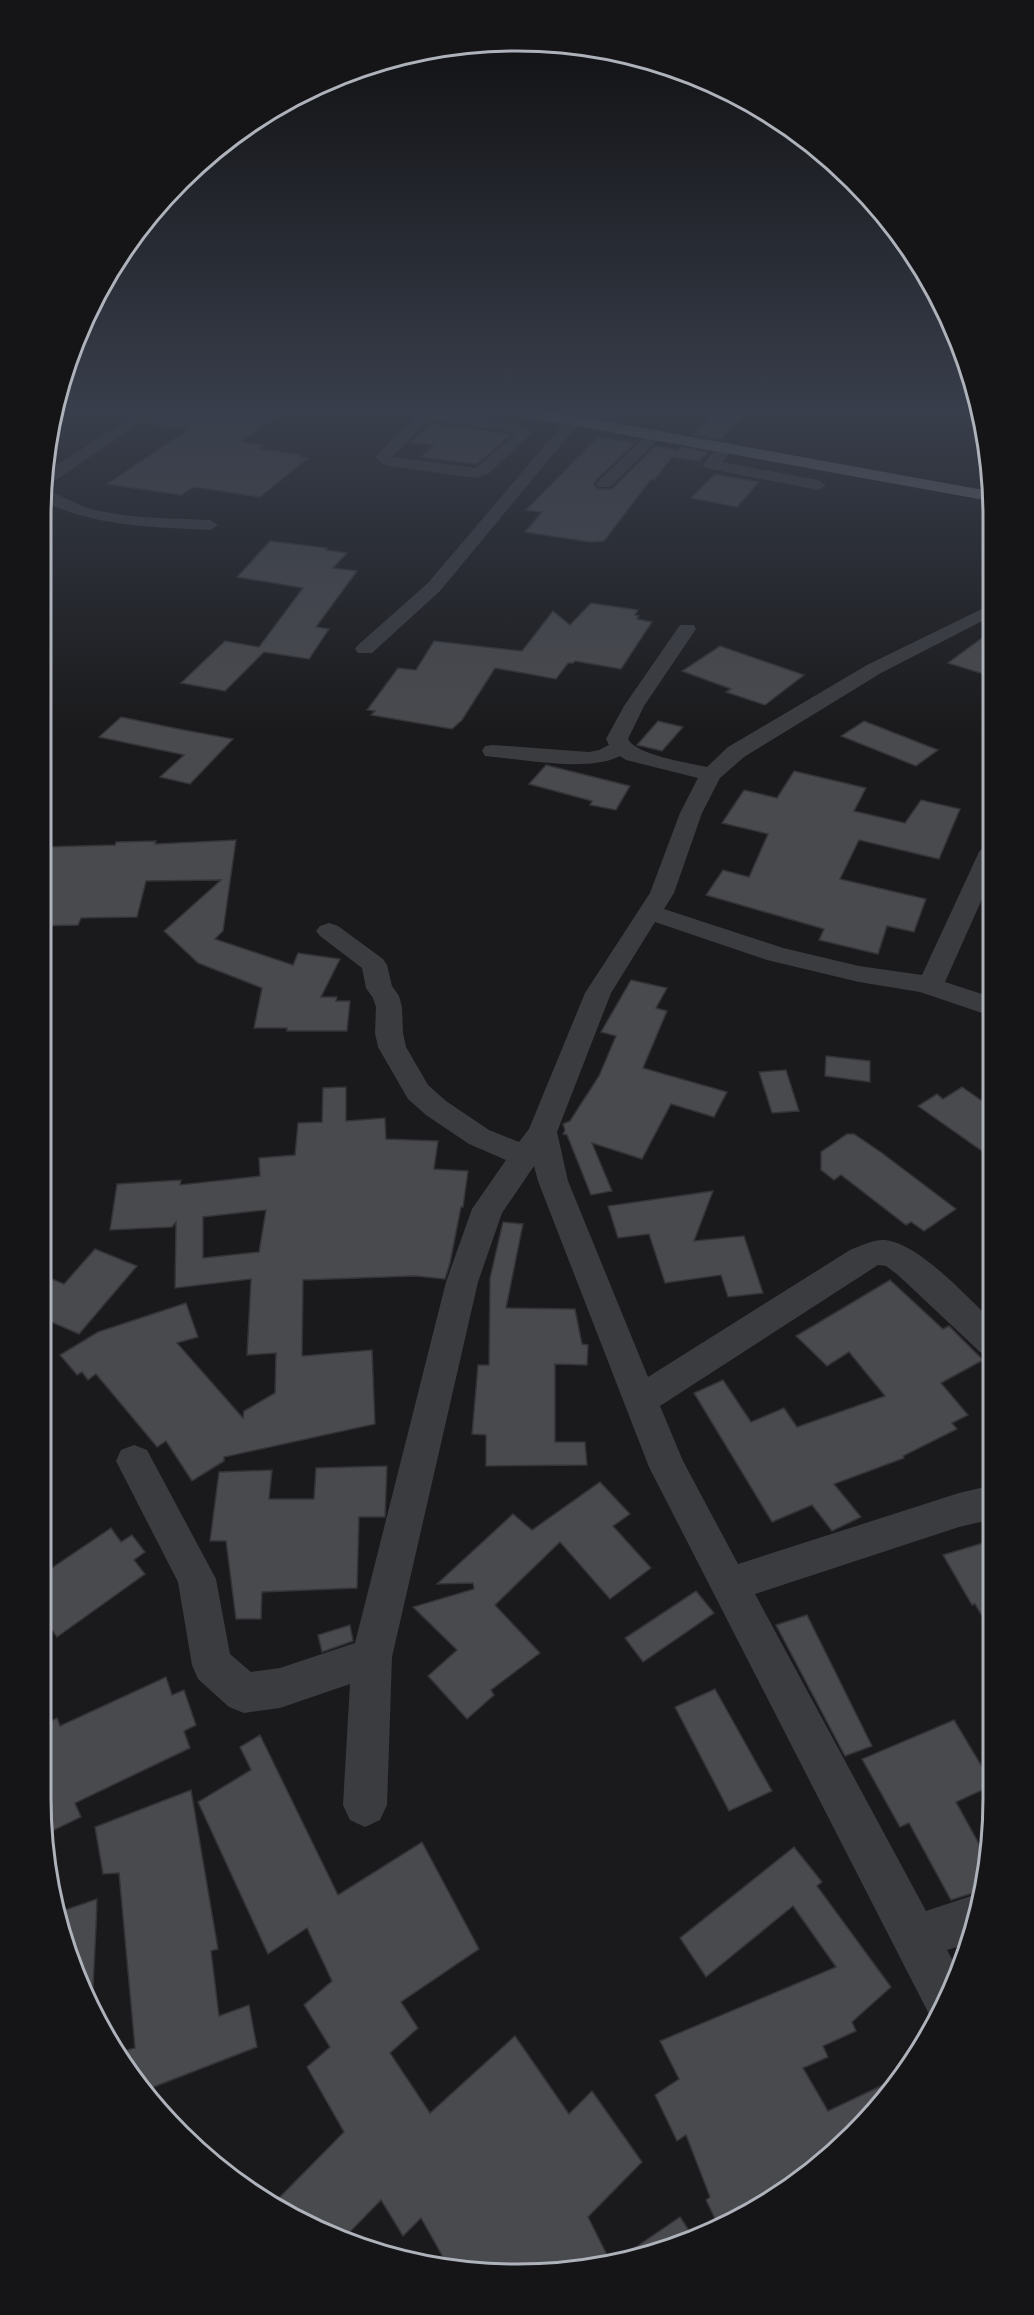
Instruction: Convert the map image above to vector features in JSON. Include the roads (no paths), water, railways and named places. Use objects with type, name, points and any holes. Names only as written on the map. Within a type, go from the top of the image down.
[{"type":"street","points":[[95,515],[122,520],[210,525]]},
{"type":"street","points":[[365,649],[435,588],[492,515]]},
{"type":"street","points":[[365,1804],[372,1657],[472,1246],[488,1209],[533,1144],[598,993],[662,893],[691,813],[711,775],[736,752],[874,669],[983,614]]},
{"type":"street","points":[[687,629],[634,706],[616,739],[621,747],[634,754],[711,775]]},
{"type":"street","points":[[493,751],[589,758],[604,756],[621,747]]},
{"type":"street","points":[[930,986],[983,870]]},
{"type":"street","points":[[649,912],[776,954],[859,974],[930,986],[983,1004]]},
{"type":"street","points":[[329,931],[374,965],[379,988],[386,996],[389,1007],[389,1033],[392,1047],[418,1092],[436,1108],[479,1137],[533,1144]]},
{"type":"street","points":[[533,1144],[553,1181],[667,1467],[942,1989]]},
{"type":"street","points":[[639,1401],[861,1259],[876,1252],[890,1253],[983,1334]]},
{"type":"street","points":[[134,1461],[197,1580],[212,1665],[244,1693],[280,1688],[372,1657]]},
{"type":"street","points":[[728,1585],[959,1510],[983,1504]]},
{"type":"street","points":[[915,1938],[967,1921]]}]
